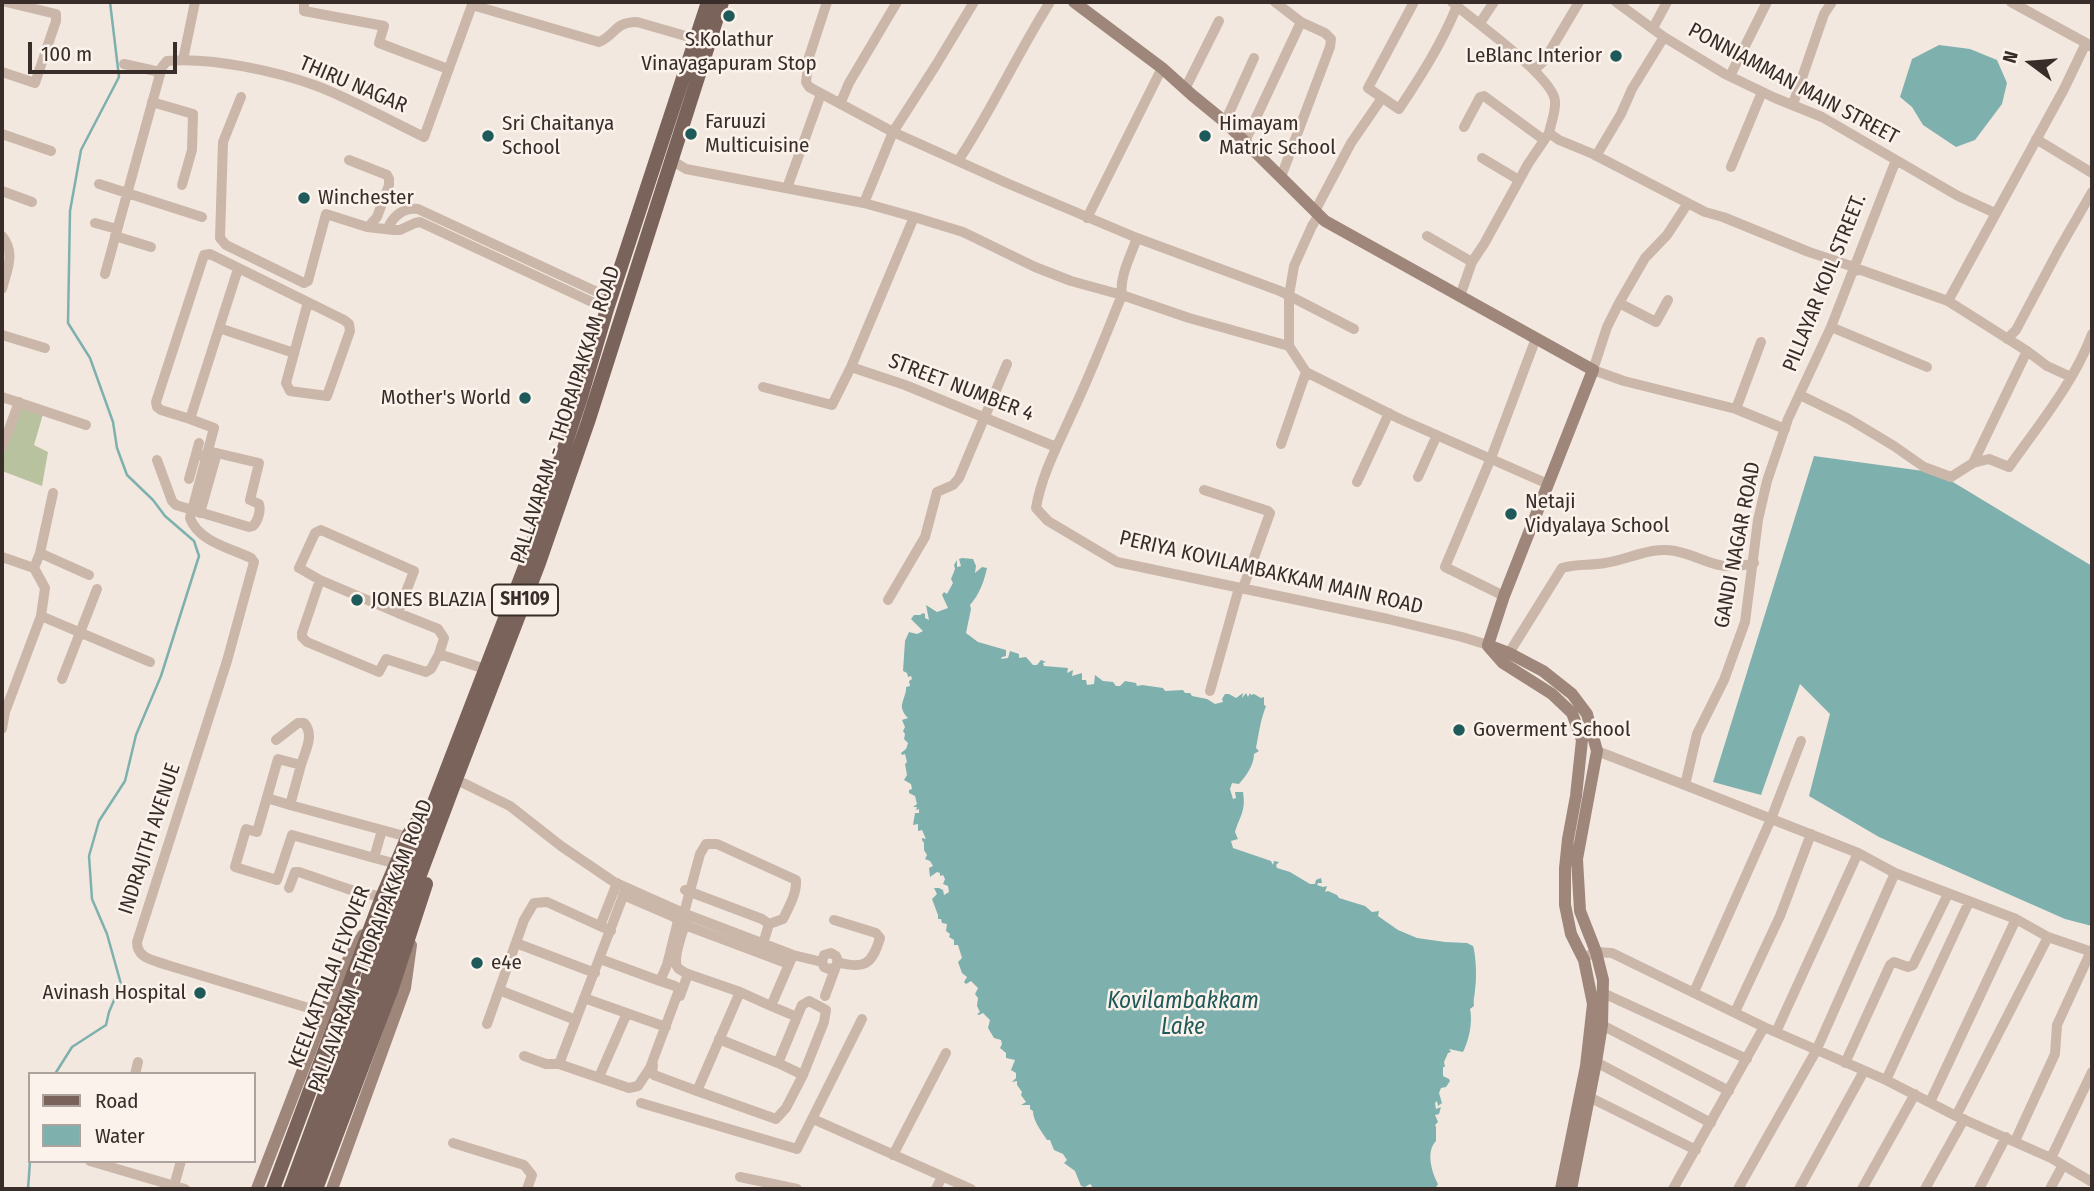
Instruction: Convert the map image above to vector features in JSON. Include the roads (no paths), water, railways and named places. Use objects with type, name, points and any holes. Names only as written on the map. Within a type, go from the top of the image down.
[{"type":"main road","name":"PALLAVARAM - THORAIPAKKAM ROAD","points":[[302,1189],[447,806],[446,780],[540,563],[671,160],[670,140],[708,2]]},
{"type":"main road","name":"PALLAVARAM - THORAIPAKKAM ROAD","points":[[290,1189],[526,564],[581,397],[608,304],[722,2]]},
{"type":"main road","name":"KEELKATTALAI FLYOVER","points":[[273,1189],[382,897],[408,837],[446,780]]},
{"type":"main road","points":[[316,1189],[392,988],[428,878],[447,806]]},
{"type":"street","points":[[2,72],[35,83],[56,21],[55,14],[6,2]]},
{"type":"street","points":[[105,274],[160,72],[167,61],[183,60],[195,2]]},
{"type":"street","points":[[304,2],[304,11],[384,26],[379,43],[448,69],[472,4],[599,42],[628,22],[637,22],[696,39]]},
{"type":"street","points":[[827,2],[809,57],[806,82],[809,87],[893,132],[958,161],[1087,218],[1289,295],[1354,329]]},
{"type":"street","points":[[841,104],[849,83],[897,2]]},
{"type":"street","points":[[864,203],[893,132],[974,2]]},
{"type":"street","points":[[958,161],[978,132],[1027,37],[1051,2]]},
{"type":"street","points":[[1074,2],[1162,68],[1225,122],[1325,221],[1592,370],[1787,424]]},
{"type":"street","points":[[1275,2],[1288,6],[1301,22],[1325,33],[1331,39],[1281,177]]},
{"type":"street","points":[[1414,2],[1368,88],[1382,98],[1399,109],[1427,67],[1448,26],[1454,4],[1498,37],[1534,70],[1553,92],[1556,100],[1547,137],[1518,180],[1472,261],[1460,296]]},
{"type":"street","points":[[1480,23],[1494,2]]},
{"type":"street","points":[[1534,70],[1544,61],[1579,2]]},
{"type":"street","name":"PONNIAMMAN MAIN STREET","points":[[1616,2],[1664,37],[1730,76],[1822,117],[1995,214]]},
{"type":"street","points":[[1653,28],[1667,2]]},
{"type":"street","points":[[1730,76],[1767,2]]},
{"type":"street","points":[[1793,104],[1824,14],[1832,2]]},
{"type":"street","points":[[1948,301],[2089,45],[2011,2]]},
{"type":"street","points":[[1185,89],[1219,21]]},
{"type":"street","points":[[1245,141],[1301,22]]},
{"type":"street","points":[[1596,156],[1664,37]]},
{"type":"street","points":[[1225,122],[1254,58]]},
{"type":"street","name":"THIRU NAGAR","points":[[183,60],[253,68],[316,86],[425,137],[448,69]]},
{"type":"street","points":[[124,64],[160,72]]},
{"type":"street","points":[[1087,218],[1162,68]]},
{"type":"street","points":[[1731,167],[1762,92]]},
{"type":"street","points":[[787,188],[821,94]]},
{"type":"street","points":[[1464,127],[1480,97],[1484,96],[1547,137],[1596,156],[1705,212],[1854,269],[1948,301],[2047,366],[2071,377]]},
{"type":"street","points":[[241,97],[223,142],[222,242],[304,283],[308,281],[326,214],[367,227],[400,230],[415,223],[424,223],[608,304]]},
{"type":"street","points":[[1382,98],[1351,143],[1294,266],[1289,295],[1289,346],[1306,372],[1389,413],[1548,484]]},
{"type":"street","points":[[152,102],[193,114],[192,150],[182,185]]},
{"type":"street","points":[[2,134],[51,151]]},
{"type":"street","points":[[2036,139],[2092,173]]},
{"type":"street","points":[[1482,159],[1518,180]]},
{"type":"street","points":[[349,160],[387,175],[389,179],[377,217],[369,226]]},
{"type":"street","points":[[671,160],[687,169],[864,203],[914,217],[963,232],[1035,267],[1071,281],[1289,346]]},
{"type":"street","name":"PILLAYAR KOIL STREET.","points":[[1787,424],[1831,327],[1896,160]]},
{"type":"street","points":[[99,184],[202,217]]},
{"type":"street","points":[[2,191],[32,202]]},
{"type":"street","points":[[2007,339],[2016,330],[2092,192]]},
{"type":"street","points":[[1488,645],[1504,596],[1607,327],[1645,258],[1667,235],[1688,202]]},
{"type":"street","points":[[387,228],[391,221],[405,210],[418,209],[608,304]]},
{"type":"street","points":[[762,387],[832,405],[851,367],[914,217]]},
{"type":"street","points":[[95,223],[151,247]]},
{"type":"street","points":[[2,236],[8,244],[11,257],[2,289]]},
{"type":"street","points":[[1427,236],[1472,261]]},
{"type":"street","name":"PERIYA KOVILAMBAKKAM MAIN ROAD","points":[[1137,238],[1124,275],[1122,295],[1040,489],[1037,508],[1048,521],[1117,562],[1388,619],[1488,645]]},
{"type":"street","points":[[196,511],[214,428],[161,410],[157,408],[156,402],[204,255],[211,254],[238,269],[308,302],[349,324],[350,331],[327,396],[290,391],[287,388],[286,383],[308,302]]},
{"type":"street","points":[[190,419],[238,269]]},
{"type":"street","points":[[1619,303],[1656,322],[1668,300]]},
{"type":"street","points":[[1831,327],[1927,367]]},
{"type":"street","points":[[219,328],[294,353]]},
{"type":"street","points":[[1800,395],[1849,419],[1924,467],[1951,477],[1973,463],[1989,459],[2009,467],[2071,377],[2092,334]]},
{"type":"street","points":[[2,335],[45,348]]},
{"type":"street","points":[[1504,596],[1445,567],[1491,458],[1536,338]]},
{"type":"street","points":[[1736,409],[1760,342]]},
{"type":"street","points":[[1973,463],[2027,351]]},
{"type":"street","points":[[888,600],[925,537],[937,492],[953,485],[959,478],[1007,364]]},
{"type":"street","name":"STREET NUMBER 4","points":[[851,367],[905,385],[1056,447]]},
{"type":"street","points":[[1281,444],[1306,372]]},
{"type":"street","points":[[2,397],[86,425]]},
{"type":"street","points":[[2,448],[19,402]]},
{"type":"street","points":[[1357,482],[1389,413]]},
{"type":"street","name":"GANDI NAGAR ROAD","points":[[1685,785],[1697,734],[1724,680],[1745,622],[1758,520],[1767,481],[1787,424]]},
{"type":"street","points":[[1418,477],[1437,435]]},
{"type":"street","points":[[158,460],[172,501],[249,527],[256,523],[259,504],[250,500],[259,463],[207,454],[199,443]]},
{"type":"street","points":[[189,479],[207,454]]},
{"type":"street","points":[[1204,490],[1270,513],[1241,588],[1210,691]]},
{"type":"street","points":[[34,568],[40,553],[53,493]]},
{"type":"street","name":"INDRAJITH AVENUE","points":[[196,511],[190,518],[199,531],[210,540],[251,558],[254,562],[241,614],[136,942],[137,950],[142,956],[167,965],[325,1013]]},
{"type":"street","points":[[320,580],[302,633],[307,642],[379,672],[386,659],[426,672],[431,669],[439,654],[444,638],[438,629],[398,613],[320,580],[299,568],[315,533],[321,530],[414,571],[398,613]]},
{"type":"street","points":[[1509,653],[1562,568],[1574,564],[1609,563],[1657,550],[1673,550],[1727,567],[1736,568],[1754,563]]},
{"type":"street","points":[[40,553],[89,575]]},
{"type":"street","points":[[2,557],[34,568],[45,588],[41,616],[5,712],[2,729]]},
{"type":"street","points":[[62,679],[97,589]]},
{"type":"street","points":[[41,616],[150,662]]},
{"type":"street","points":[[1488,645],[1544,671],[1572,694],[1587,714],[1597,751],[1577,859],[1580,911],[1604,980],[1602,1025],[1571,1189]]},
{"type":"street","points":[[1488,645],[1503,663],[1552,694],[1572,713],[1582,740],[1566,858],[1565,905],[1571,934],[1583,958],[1594,1004],[1586,1066],[1561,1189]]},
{"type":"street","points":[[439,654],[485,669]]},
{"type":"street","points":[[276,740],[298,723],[304,723],[308,727],[310,735],[290,805]]},
{"type":"street","points":[[1694,992],[1771,819],[1801,741]]},
{"type":"street","points":[[1597,751],[1858,853],[1895,873],[2016,919],[2048,937],[2092,951],[2057,1025],[2055,1055],[2010,1139],[1979,1189]]},
{"type":"street","points":[[301,765],[278,758],[257,832],[246,829],[235,867],[277,880],[292,835],[396,864]]},
{"type":"street","points":[[446,780],[510,806],[561,846],[622,888],[674,916],[678,921],[667,965],[660,981]]},
{"type":"street","points":[[267,798],[408,837]]},
{"type":"street","points":[[374,858],[382,830]]},
{"type":"street","points":[[1735,1012],[1780,916],[1811,834]]},
{"type":"street","points":[[769,924],[783,919],[795,891],[796,880],[717,844],[706,844],[688,891],[686,918],[676,965],[679,970],[688,974],[740,992],[797,1017]]},
{"type":"street","points":[[1776,1032],[1858,853]]},
{"type":"street","points":[[289,888],[295,872],[299,872],[351,890],[382,897]]},
{"type":"street","points":[[1738,1189],[1816,1051],[1895,873]]},
{"type":"street","points":[[622,888],[686,918],[791,960],[822,962],[824,956],[831,953],[835,956],[836,965],[825,996]]},
{"type":"street","points":[[600,926],[622,888]]},
{"type":"street","points":[[559,1064],[611,931],[622,888]]},
{"type":"street","points":[[688,891],[769,924]]},
{"type":"street","points":[[1845,1063],[1889,965],[1894,961],[1908,967],[1913,965],[1948,894]]},
{"type":"street","points":[[487,1024],[524,920],[534,903],[547,902],[611,931]]},
{"type":"street","points":[[1886,1080],[1969,902]]},
{"type":"street","points":[[257,1189],[340,974],[374,917]]},
{"type":"street","points":[[686,918],[763,944],[791,960]]},
{"type":"street","points":[[1930,1102],[2016,919]]},
{"type":"street","points":[[834,920],[876,933],[880,939],[874,958],[866,963],[854,966],[836,965]]},
{"type":"street","points":[[332,1189],[405,988],[413,923]]},
{"type":"street","points":[[763,944],[769,924]]},
{"type":"street","points":[[1925,1189],[2048,937]]},
{"type":"street","points":[[516,943],[595,973]]},
{"type":"street","points":[[1583,958],[1596,952],[1612,953],[1764,1027],[1886,1080],[1960,1118],[2091,1178]]},
{"type":"street","points":[[524,1056],[546,1064],[559,1064],[629,1088],[638,1086],[650,1068],[679,990],[676,986],[600,959]]},
{"type":"street","points":[[771,1006],[791,960]]},
{"type":"street","points":[[688,974],[652,1073],[776,1119],[786,1108],[803,1075],[824,1022],[826,1010],[809,1001],[805,1002],[778,1063]]},
{"type":"street","points":[[499,990],[576,1020]]},
{"type":"street","points":[[697,1091],[740,992]]},
{"type":"street","points":[[1603,993],[1746,1059]]},
{"type":"street","points":[[584,998],[666,1027]]},
{"type":"street","points":[[599,1077],[627,1013]]},
{"type":"street","points":[[641,1103],[797,1149],[862,1019]]},
{"type":"street","points":[[1602,1025],[1729,1091]]},
{"type":"street","points":[[1673,1189],[1764,1027]]},
{"type":"street","points":[[719,1039],[803,1075]]},
{"type":"street","points":[[893,1155],[946,1053]]},
{"type":"street","points":[[136,1072],[138,1062]]},
{"type":"street","points":[[1596,1062],[1711,1124]]},
{"type":"street","points":[[1799,1189],[1864,1071]]},
{"type":"street","points":[[2051,1158],[2092,1072]]},
{"type":"street","points":[[1862,1189],[1915,1094]]},
{"type":"street","points":[[1589,1097],[1696,1150]]},
{"type":"street","points":[[813,1119],[971,1189]]},
{"type":"street","points":[[453,1143],[524,1165],[532,1175],[527,1189]]},
{"type":"street","points":[[174,1186],[180,1163]]},
{"type":"street","points":[[112,1164],[185,1189]]},
{"type":"street","points":[[2050,1189],[2063,1166]]},
{"type":"street","points":[[740,1177],[793,1189]]},
{"type":"street","points":[[936,1189],[942,1177]]},
{"type":"water","points":[[1939,45],[1970,49],[1997,60],[2007,83],[2002,104],[1975,140],[1956,147],[1923,125],[1912,107],[1900,97],[1912,59]]},
{"type":"water","points":[[1814,456],[1938,473],[2092,566],[2092,926],[2065,919],[1879,837],[1809,796],[1830,714],[1800,684],[1761,795],[1713,782]]},
{"type":"water","name":"Kovilambakkam Lake","points":[[959,559],[973,559],[975,573],[982,567],[987,568],[981,588],[970,605],[966,633],[978,642],[1006,650],[1006,656],[1001,659],[1008,658],[1010,651],[1019,654],[1019,658],[1026,657],[1033,665],[1037,665],[1041,660],[1046,662],[1043,663],[1044,666],[1068,668],[1067,673],[1073,670],[1072,676],[1082,673],[1082,680],[1086,680],[1087,685],[1094,684],[1095,675],[1103,681],[1113,682],[1116,686],[1125,681],[1136,683],[1137,686],[1163,688],[1165,691],[1183,690],[1215,704],[1223,702],[1225,694],[1236,698],[1243,693],[1242,698],[1246,693],[1248,697],[1250,693],[1264,697],[1266,706],[1256,748],[1259,751],[1254,754],[1251,766],[1239,784],[1232,783],[1230,789],[1233,799],[1236,798],[1235,792],[1243,792],[1244,799],[1235,832],[1238,839],[1231,841],[1233,848],[1271,861],[1273,865],[1274,861],[1279,862],[1277,868],[1310,884],[1315,884],[1316,880],[1321,878],[1322,883],[1317,885],[1327,886],[1325,892],[1365,906],[1372,912],[1379,911],[1378,916],[1398,930],[1417,938],[1467,943],[1473,946],[1476,980],[1474,1006],[1470,1009],[1469,1037],[1463,1052],[1449,1049],[1451,1052],[1444,1062],[1443,1076],[1450,1081],[1439,1093],[1442,1103],[1438,1106],[1437,1101],[1435,1103],[1436,1109],[1441,1107],[1439,1114],[1435,1115],[1438,1122],[1435,1125],[1436,1141],[1430,1156],[1438,1184],[1435,1189],[1090,1189],[1090,1184],[1081,1186],[1075,1171],[1064,1163],[1067,1160],[1063,1154],[1054,1150],[1034,1119],[1030,1105],[1021,1105],[1026,1102],[1017,1081],[1012,1082],[1016,1078],[1016,1073],[1011,1070],[1015,1060],[1006,1058],[1006,1053],[1000,1048],[1001,1040],[994,1038],[988,1028],[990,1020],[983,1013],[977,1014],[980,1012],[975,994],[978,988],[971,981],[966,984],[964,982],[967,977],[962,973],[958,962],[962,958],[958,945],[954,945],[954,940],[949,937],[947,924],[938,919],[932,899],[937,894],[934,888],[943,890],[944,895],[949,892],[948,886],[943,884],[945,879],[940,873],[930,877],[929,868],[933,866],[925,859],[927,855],[922,838],[926,839],[922,830],[918,831],[918,824],[913,825],[915,813],[919,813],[919,809],[913,807],[917,804],[915,796],[909,793],[911,784],[904,780],[907,775],[907,762],[905,754],[901,753],[908,743],[904,739],[905,727],[902,720],[908,718],[902,705],[906,687],[910,686],[909,681],[912,679],[903,671],[905,641],[909,632],[917,634],[923,631],[911,619],[914,615],[923,613],[929,620],[926,605],[937,612],[948,608],[942,595],[944,592],[947,594],[953,583],[951,579],[954,565],[957,560],[957,567],[961,566]]},
{"type":"waterway","points":[[56,1072],[72,1047],[106,1025],[121,984],[107,934],[92,899],[89,856],[99,821],[125,781],[136,735],[161,676],[199,556],[194,541],[165,516],[127,475],[117,448],[113,422],[90,358],[68,323],[70,211],[81,150],[119,77],[110,2]]},
{"type":"waterway","points":[[28,1189],[30,1163]]},
{"type":"place","name":"S.Kolathur Vinayagapuram Stop","points":[[729,16]]},
{"type":"place","name":"LeBlanc Interior","points":[[1616,56]]},
{"type":"place","name":"Faruuzi Multicuisine","points":[[691,134]]},
{"type":"place","name":"Sri Chaitanya School","points":[[488,136]]},
{"type":"place","name":"Himayam Matric School","points":[[1205,136]]},
{"type":"place","name":"Winchester","points":[[304,198]]},
{"type":"place","name":"Mother's World","points":[[525,398]]},
{"type":"place","name":"Netaji Vidyalaya School","points":[[1511,514]]},
{"type":"place","name":"JONES BLAZIA","points":[[357,600]]},
{"type":"place","name":"Goverment School","points":[[1459,730]]},
{"type":"place","name":"e4e","points":[[477,963]]},
{"type":"place","name":"Avinash Hospital","points":[[200,993]]}]
